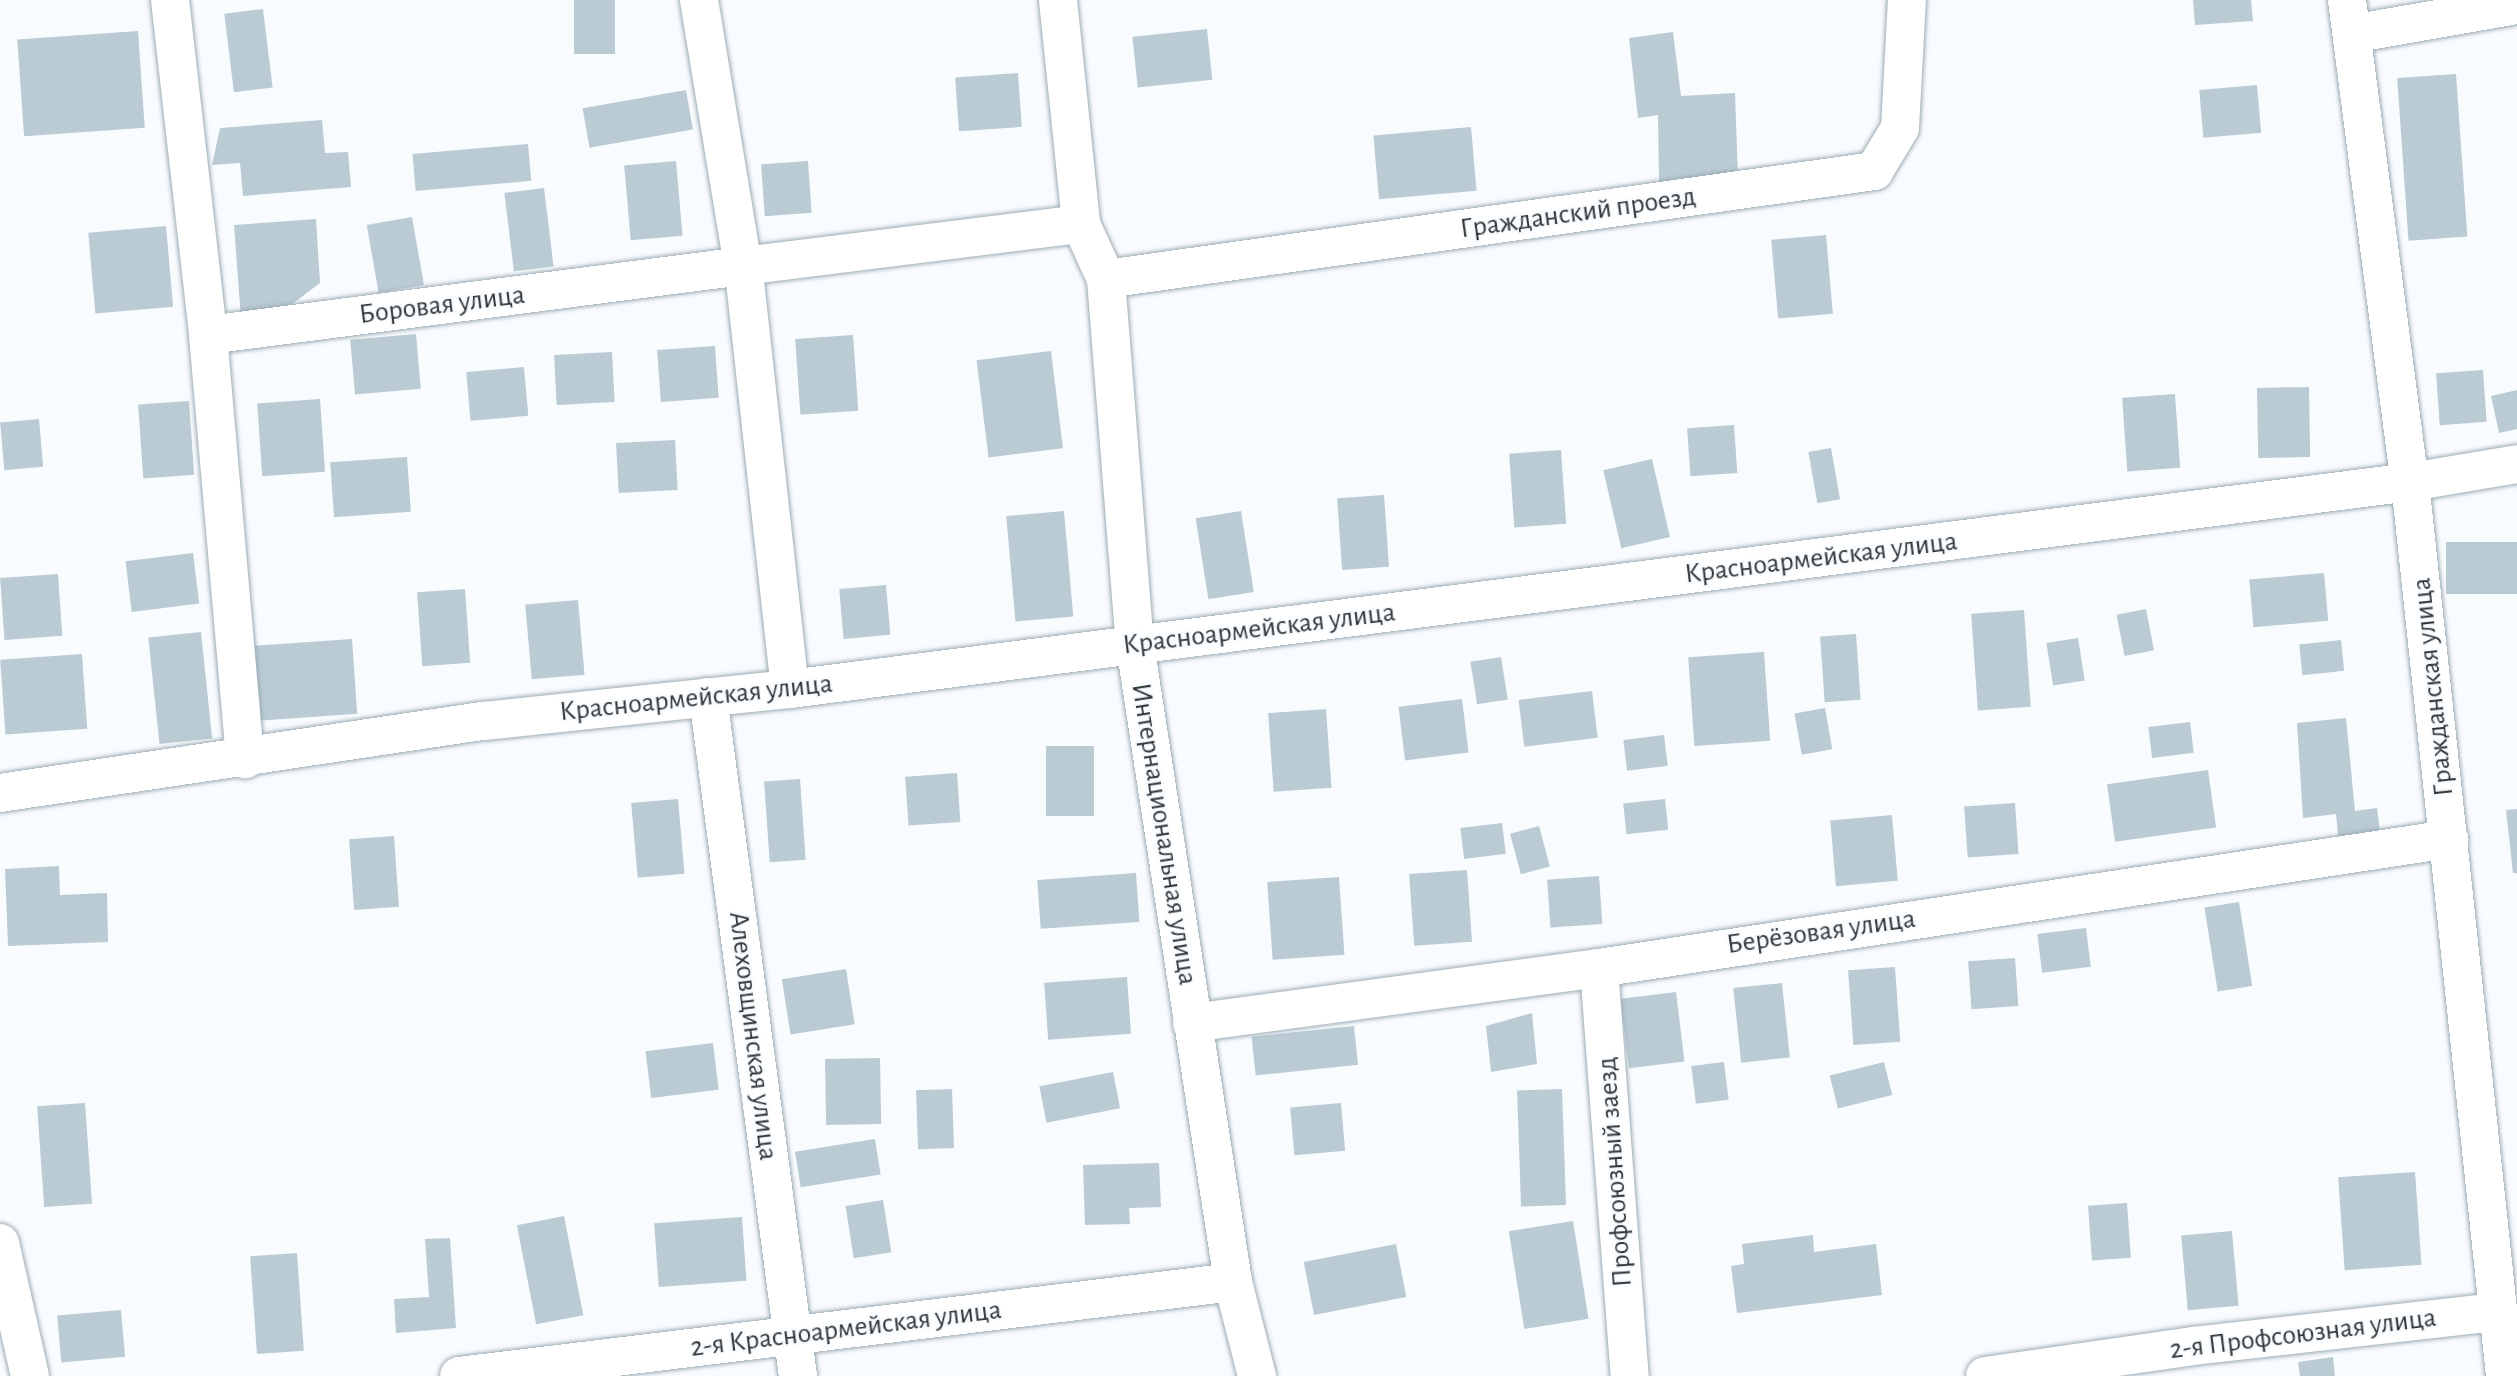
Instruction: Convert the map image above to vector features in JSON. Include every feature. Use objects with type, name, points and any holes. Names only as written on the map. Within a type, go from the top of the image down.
[{"type":"street","points":[[170,0],[208,335],[245,759]]},
{"type":"street","points":[[699,0],[743,266],[790,689]]},
{"type":"street","name":"Интернациональная улица","points":[[1058,0],[1081,224],[1106,279],[1135,645],[1233,1282],[1257,1376]]},
{"type":"street","name":"Гражданский проезд","points":[[1106,279],[1874,172],[1900,128],[1907,0]]},
{"type":"street","points":[[2349,17],[2517,5]]},
{"type":"street","name":"Гражданская улица","points":[[2349,17],[2410,482],[2505,1376]]},
{"type":"street","name":"Боровая улица","points":[[208,335],[1081,224]]},
{"type":"street","name":"Красноармейская улица","points":[[0,793],[245,759],[484,721],[790,689],[2410,482],[2517,464]]},
{"type":"street","name":"Алеховщинская улица","points":[[708,697],[798,1376]]},
{"type":"street","name":"Берёзовая улица","points":[[1192,1023],[1599,968],[2449,839]]},
{"type":"street","name":"Профсоюзный заезд","points":[[1599,968],[1630,1376]]},
{"type":"street","points":[[0,1243],[30,1376]]},
{"type":"street","name":"2-я Красноармейская улица","points":[[459,1376],[792,1333],[1233,1282]]},
{"type":"street","name":"2-я Профсоюзная улица","points":[[1985,1376],[2194,1361],[2496,1311]]},
{"type":"building","points":[[574,0],[615,0],[615,54],[574,54]]},
{"type":"building","points":[[2193,0],[2251,0],[2253,21],[2195,25]]},
{"type":"building","points":[[263,9],[273,87],[234,92],[224,14]]},
{"type":"building","points":[[1207,29],[1212,80],[1138,88],[1132,37]]},
{"type":"building","points":[[138,31],[145,128],[24,136],[17,39]]},
{"type":"building","points":[[1673,32],[1681,96],[1735,93],[1738,178],[1659,182],[1658,115],[1638,118],[1629,38]]},
{"type":"building","points":[[1018,73],[1022,127],[959,131],[955,77]]},
{"type":"building","points":[[2456,74],[2467,237],[2409,241],[2397,78]]},
{"type":"building","points":[[2257,85],[2261,133],[2203,138],[2199,90]]},
{"type":"building","points":[[686,90],[693,129],[590,148],[583,108]]},
{"type":"building","points":[[322,120],[325,153],[348,152],[351,187],[243,196],[240,163],[212,165],[220,128]]},
{"type":"building","points":[[1471,127],[1477,191],[1379,199],[1373,136]]},
{"type":"building","points":[[528,144],[531,181],[416,191],[412,154]]},
{"type":"building","points":[[676,161],[683,236],[631,240],[624,166]]},
{"type":"building","points":[[808,161],[812,213],[765,216],[761,164]]},
{"type":"building","points":[[544,188],[554,266],[514,271],[504,193]]},
{"type":"building","points":[[412,217],[424,285],[379,293],[367,225]]},
{"type":"building","points":[[316,219],[320,283],[275,317],[241,319],[234,225]]},
{"type":"building","points":[[166,226],[173,307],[95,313],[88,233]]},
{"type":"building","points":[[1826,235],[1833,314],[1778,318],[1771,240]]},
{"type":"building","points":[[416,334],[421,389],[355,395],[350,340]]},
{"type":"building","points":[[853,335],[858,411],[800,415],[795,339]]},
{"type":"building","points":[[715,346],[719,398],[661,402],[657,350]]},
{"type":"building","points":[[1051,351],[1063,448],[989,457],[977,360]]},
{"type":"building","points":[[612,352],[615,402],[557,405],[554,355]]},
{"type":"building","points":[[524,367],[528,416],[470,421],[466,372]]},
{"type":"building","points":[[2483,370],[2487,422],[2440,425],[2436,373]]},
{"type":"building","points":[[2309,387],[2310,457],[2258,458],[2257,388]]},
{"type":"building","points":[[2517,390],[2517,429],[2499,433],[2491,396]]},
{"type":"building","points":[[2175,394],[2180,468],[2127,472],[2122,398]]},
{"type":"building","points":[[320,399],[325,472],[262,476],[257,403]]},
{"type":"building","points":[[189,401],[194,475],[143,478],[138,405]]},
{"type":"building","points":[[39,419],[43,467],[4,470],[0,422]]},
{"type":"building","points":[[1734,425],[1737,473],[1690,476],[1687,428]]},
{"type":"building","points":[[675,440],[678,490],[619,493],[616,443]]},
{"type":"building","points":[[1831,448],[1840,499],[1817,503],[1808,452]]},
{"type":"building","points":[[1561,450],[1566,524],[1514,527],[1509,454]]},
{"type":"building","points":[[407,457],[411,512],[334,517],[330,462]]},
{"type":"building","points":[[1652,459],[1670,537],[1621,548],[1603,470]]},
{"type":"building","points":[[1384,495],[1389,567],[1342,570],[1337,498]]},
{"type":"building","points":[[1064,511],[1073,617],[1015,622],[1006,516]]},
{"type":"building","points":[[1241,511],[1254,592],[1208,599],[1196,518]]},
{"type":"building","points":[[2446,542],[2517,542],[2517,594],[2446,594]]},
{"type":"building","points":[[193,553],[199,604],[132,612],[126,561]]},
{"type":"building","points":[[2324,573],[2328,621],[2253,627],[2249,580]]},
{"type":"building","points":[[58,574],[62,636],[4,640],[0,578]]},
{"type":"building","points":[[886,585],[890,635],[844,639],[839,589]]},
{"type":"building","points":[[465,589],[470,663],[422,666],[417,592]]},
{"type":"building","points":[[578,600],[585,675],[532,679],[525,605]]},
{"type":"building","points":[[2146,609],[2154,650],[2125,656],[2117,615]]},
{"type":"building","points":[[2024,610],[2031,707],[1978,710],[1971,614]]},
{"type":"building","points":[[201,632],[212,738],[159,744],[148,638]]},
{"type":"building","points":[[1856,634],[1861,700],[1825,702],[1820,637]]},
{"type":"building","points":[[2078,638],[2085,680],[2053,685],[2046,643]]},
{"type":"building","points":[[352,639],[357,714],[258,721],[253,646]]},
{"type":"building","points":[[2341,640],[2344,671],[2302,675],[2299,644]]},
{"type":"building","points":[[1764,652],[1770,741],[1694,746],[1688,657]]},
{"type":"building","points":[[82,654],[87,729],[5,735],[0,660]]},
{"type":"building","points":[[1501,657],[1508,699],[1477,704],[1470,662]]},
{"type":"building","points":[[1592,691],[1598,738],[1524,747],[1519,700]]},
{"type":"building","points":[[1462,699],[1469,753],[1405,760],[1398,707]]},
{"type":"building","points":[[1825,708],[1832,749],[1802,755],[1794,713]]},
{"type":"building","points":[[1326,709],[1332,788],[1274,792],[1268,713]]},
{"type":"building","points":[[2346,718],[2355,811],[2377,808],[2381,839],[2339,844],[2336,814],[2303,818],[2297,723]]},
{"type":"building","points":[[2190,722],[2194,753],[2152,758],[2148,727]]},
{"type":"building","points":[[1664,735],[1668,766],[1627,771],[1623,740]]},
{"type":"building","points":[[1046,746],[1094,746],[1094,816],[1046,816]]},
{"type":"building","points":[[2208,770],[2216,827],[2115,842],[2107,784]]},
{"type":"building","points":[[957,773],[960,822],[909,826],[905,777]]},
{"type":"building","points":[[800,779],[806,860],[770,862],[764,782]]},
{"type":"building","points":[[678,799],[685,874],[638,878],[631,803]]},
{"type":"building","points":[[1665,799],[1668,830],[1626,834],[1623,803]]},
{"type":"building","points":[[2015,803],[2019,854],[1968,857],[1964,807]]},
{"type":"building","points":[[2517,809],[2517,873],[2513,873],[2506,810]]},
{"type":"building","points":[[1892,815],[1898,881],[1836,886],[1830,820]]},
{"type":"building","points":[[1502,823],[1506,854],[1464,859],[1460,828]]},
{"type":"building","points":[[1539,826],[1550,867],[1521,874],[1510,834]]},
{"type":"building","points":[[394,836],[399,907],[354,910],[349,839]]},
{"type":"building","points":[[59,866],[60,895],[107,893],[108,942],[8,946],[5,869]]},
{"type":"building","points":[[1467,870],[1472,942],[1414,946],[1409,874]]},
{"type":"building","points":[[1136,873],[1139,922],[1041,929],[1037,880]]},
{"type":"building","points":[[1599,876],[1602,924],[1550,928],[1547,880]]},
{"type":"building","points":[[1339,877],[1344,955],[1273,960],[1267,882]]},
{"type":"building","points":[[2239,902],[2252,986],[2218,991],[2204,907]]},
{"type":"building","points":[[2086,928],[2091,967],[2042,973],[2037,934]]},
{"type":"building","points":[[2015,958],[2018,1006],[1971,1009],[1968,961]]},
{"type":"building","points":[[1895,967],[1900,1042],[1853,1045],[1848,970]]},
{"type":"building","points":[[846,969],[855,1024],[791,1034],[782,979]]},
{"type":"building","points":[[1127,977],[1131,1034],[1048,1040],[1044,983]]},
{"type":"building","points":[[1782,983],[1790,1058],[1741,1063],[1733,988]]},
{"type":"building","points":[[1676,992],[1685,1061],[1629,1068],[1620,999]]},
{"type":"building","points":[[1532,1013],[1537,1064],[1491,1072],[1486,1026]]},
{"type":"building","points":[[1354,1026],[1358,1065],[1256,1076],[1252,1037]]},
{"type":"building","points":[[713,1043],[719,1090],[651,1098],[646,1051]]},
{"type":"building","points":[[880,1058],[881,1124],[826,1125],[825,1059]]},
{"type":"building","points":[[1724,1062],[1729,1100],[1696,1104],[1691,1066]]},
{"type":"building","points":[[1884,1062],[1892,1095],[1838,1109],[1830,1076]]},
{"type":"building","points":[[1113,1072],[1120,1108],[1046,1123],[1039,1086]]},
{"type":"building","points":[[952,1089],[954,1148],[918,1149],[916,1090]]},
{"type":"building","points":[[1562,1089],[1566,1205],[1521,1206],[1517,1091]]},
{"type":"building","points":[[85,1103],[92,1204],[44,1207],[37,1106]]},
{"type":"building","points":[[1341,1103],[1345,1151],[1294,1155],[1290,1107]]},
{"type":"building","points":[[875,1139],[881,1175],[801,1187],[795,1152]]},
{"type":"building","points":[[1159,1163],[1161,1207],[1129,1208],[1130,1224],[1085,1225],[1083,1165]]},
{"type":"building","points":[[2415,1172],[2421,1265],[2345,1270],[2338,1177]]},
{"type":"building","points":[[883,1200],[891,1252],[854,1258],[845,1206]]},
{"type":"building","points":[[2127,1203],[2131,1258],[2092,1261],[2088,1206]]},
{"type":"building","points":[[564,1216],[583,1315],[536,1324],[517,1225]]},
{"type":"building","points":[[742,1217],[746,1281],[659,1287],[654,1223]]},
{"type":"building","points":[[1573,1221],[1588,1319],[1524,1329],[1509,1231]]},
{"type":"building","points":[[2232,1231],[2239,1306],[2188,1310],[2181,1235]]},
{"type":"building","points":[[1813,1235],[1814,1252],[1876,1244],[1882,1295],[1737,1313],[1731,1266],[1744,1264],[1742,1244]]},
{"type":"building","points":[[450,1238],[456,1328],[396,1333],[394,1299],[429,1297],[425,1239]]},
{"type":"building","points":[[1396,1244],[1406,1297],[1314,1315],[1304,1262]]},
{"type":"building","points":[[297,1253],[304,1351],[257,1354],[250,1256]]},
{"type":"building","points":[[121,1310],[125,1357],[61,1362],[57,1316]]},
{"type":"building","points":[[2333,1357],[2335,1376],[2300,1376],[2298,1362]]}]
